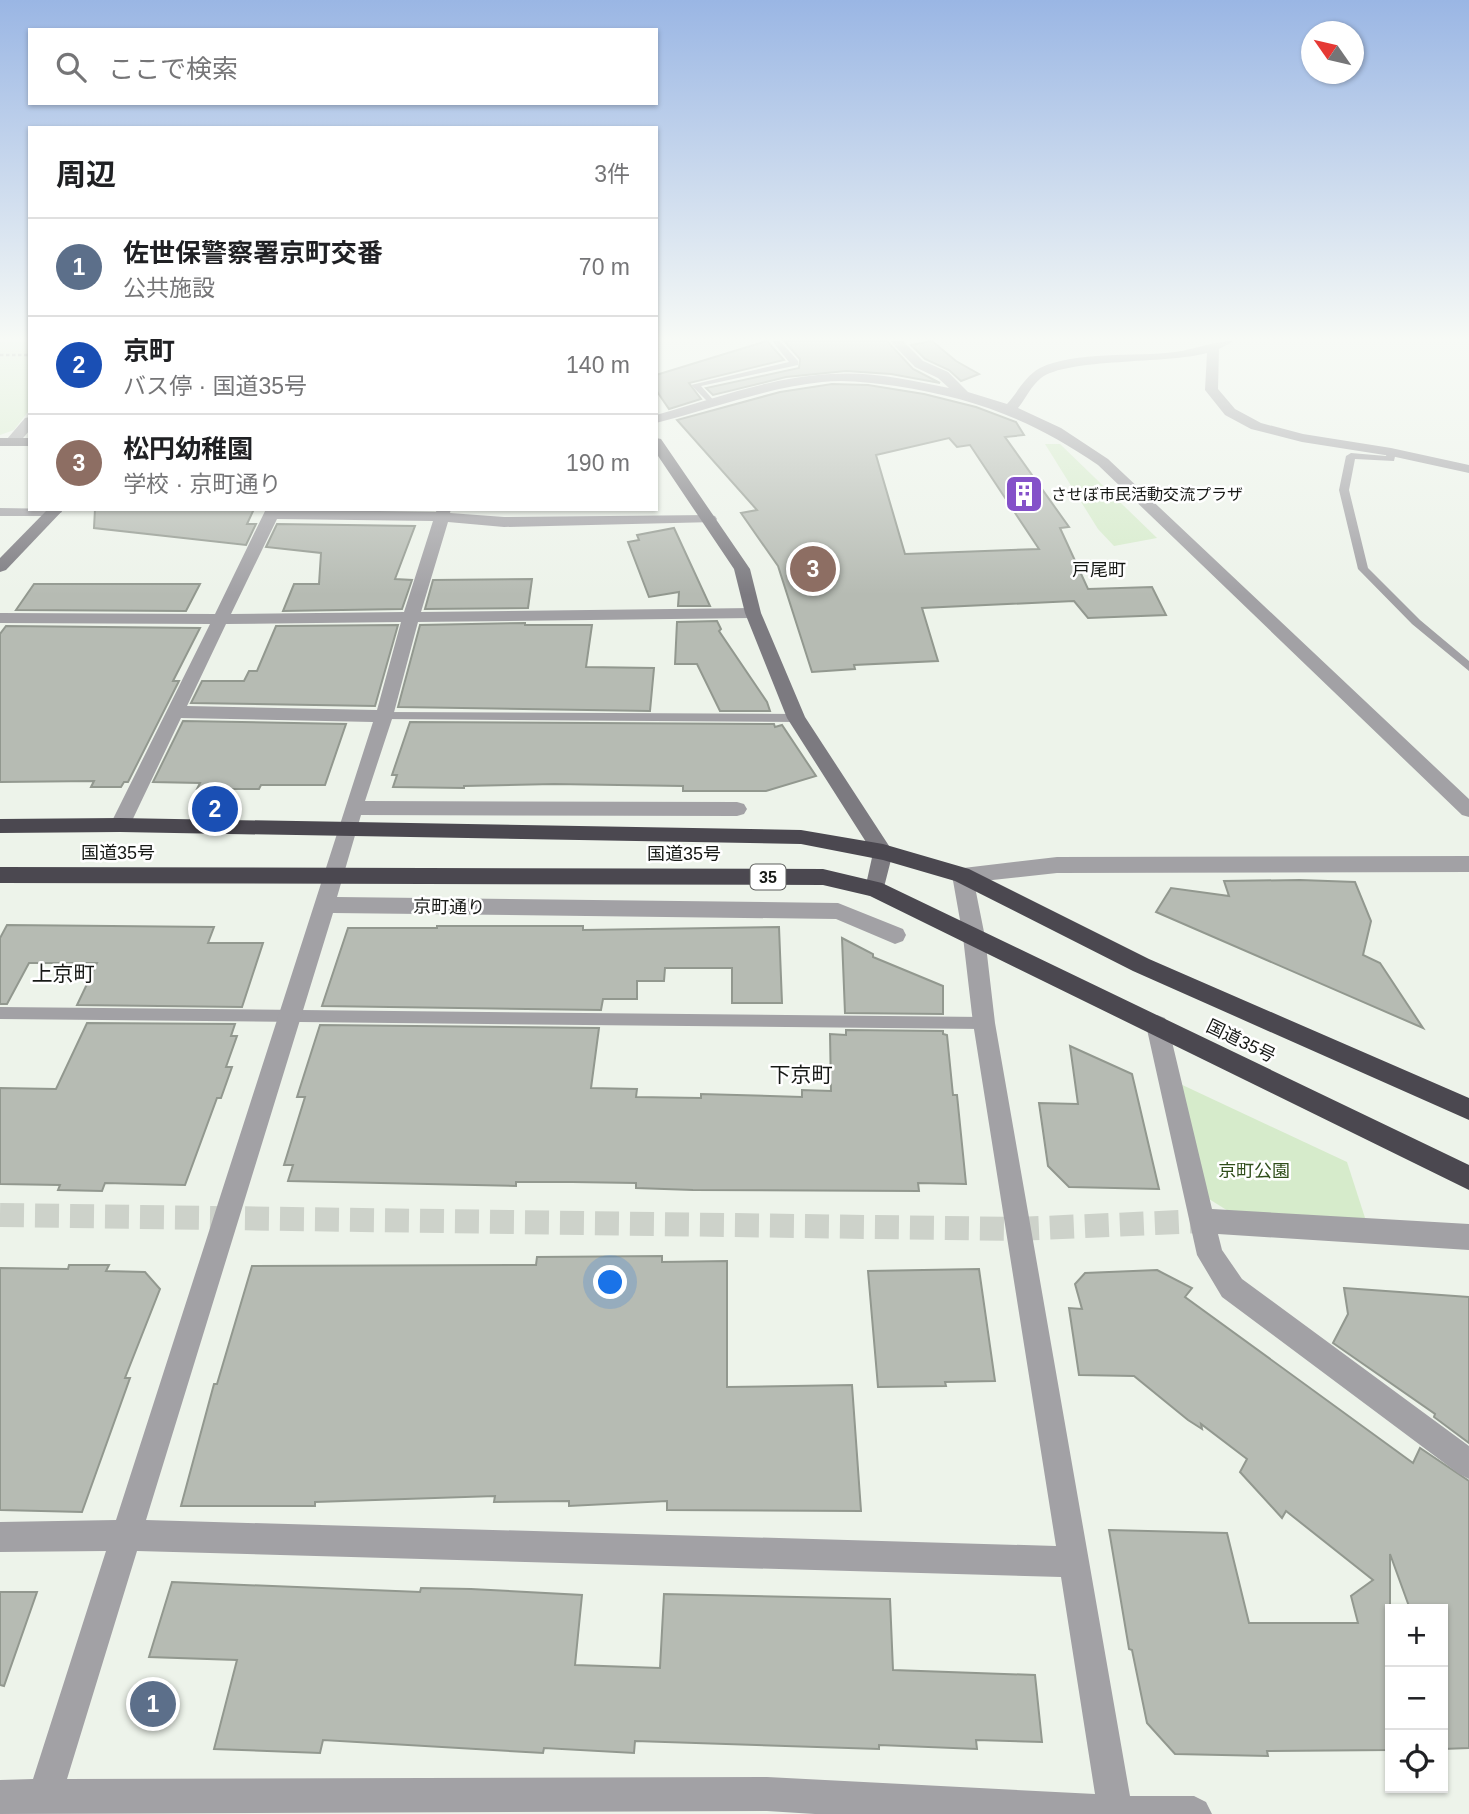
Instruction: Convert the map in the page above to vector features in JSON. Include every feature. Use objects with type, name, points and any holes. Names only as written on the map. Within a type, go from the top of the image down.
[{"type":"highway","name":"国道35号","points":[[0,826],[120,825],[801,837],[883,852],[961,874],[1141,965],[1469,1109]]},
{"type":"highway","name":"国道35号","points":[[0,875],[823,877],[875,889],[1469,1178]]},
{"type":"street","points":[[6,442],[25,426]]},
{"type":"street","points":[[1045,426],[1075,441],[1103,462],[1469,810]]},
{"type":"street","points":[[1255,426],[1302,438],[1391,452],[1469,469]]},
{"type":"street","points":[[6,442],[28,442]]},
{"type":"street","points":[[658,445],[742,569],[753,613],[796,718],[883,852],[875,889]]},
{"type":"street","points":[[0,512],[28,511]]},
{"type":"street","points":[[0,567],[55,511]]},
{"type":"street","points":[[120,825],[273,512],[443,513],[504,522],[710,519]]},
{"type":"street","points":[[42,1805],[226,1217],[292,1016],[352,808],[384,716],[443,513]]},
{"type":"street","points":[[0,618],[222,619],[753,613]]},
{"type":"street","points":[[176,712],[384,716]]},
{"type":"street","points":[[352,808],[737,809]]},
{"type":"street","points":[[1116,1813],[985,1023],[974,937],[961,874],[1057,865],[1469,864]]},
{"type":"street","name":"京町通り","points":[[324,905],[838,911],[895,935]]},
{"type":"street","points":[[1157,1025],[1210,1255],[1232,1289],[1469,1464]]},
{"type":"street","points":[[1204,1221],[1469,1237]]},
{"type":"street","points":[[0,1537],[127,1535],[1074,1562]]},
{"type":"street","points":[[0,1797],[42,1805],[767,1794],[1116,1813],[1194,1814]]},
{"type":"lane","points":[[1391,452],[1391,459],[1351,456],[1344,490],[1363,569],[1416,622],[1469,667]]},
{"type":"lane","points":[[384,716],[796,718]]},
{"type":"lane","points":[[0,1013],[985,1023]]},
{"type":"green space","points":[[0,426],[17,426],[14,430],[0,435]]},
{"type":"green space","points":[[1045,444],[1060,444],[1157,538],[1114,546],[1098,529]]},
{"type":"green space","name":"京町公園","points":[[1176,1082],[1347,1162],[1367,1224],[1233,1214],[1209,1199]]},
{"type":"building","points":[[682,426],[1018,426],[1024,435],[1005,437],[1069,527],[1060,528],[1088,589],[1152,587],[1166,615],[1088,618],[1074,601],[922,608],[938,661],[854,665],[855,669],[812,672],[778,566],[741,513],[757,510]],"holes":[[[949,438],[957,447],[970,445],[1039,549],[905,554],[876,455]]]},
{"type":"building","points":[[95,511],[253,511],[247,524],[256,524],[246,545],[94,528]]},
{"type":"building","points":[[277,524],[415,526],[395,579],[412,580],[402,609],[283,611],[294,584],[319,584],[321,553],[266,547]]},
{"type":"building","points":[[674,528],[710,606],[678,606],[679,592],[649,597],[628,542],[639,540],[637,535]]},
{"type":"building","points":[[532,579],[528,608],[425,609],[433,580]]},
{"type":"building","points":[[34,584],[200,584],[186,611],[16,610]]},
{"type":"building","points":[[717,621],[721,629],[719,631],[767,702],[770,711],[720,711],[697,664],[675,664],[677,622]]},
{"type":"building","points":[[398,625],[375,706],[191,703],[202,681],[244,681],[249,671],[257,671],[276,626]]},
{"type":"building","points":[[420,625],[592,625],[586,667],[654,668],[650,711],[398,707]]},
{"type":"building","points":[[6,626],[200,628],[173,681],[179,681],[128,782],[124,782],[121,787],[91,787],[94,781],[0,782],[0,634]]},
{"type":"building","points":[[183,721],[346,724],[325,785],[197,789],[200,783],[153,782]]},
{"type":"building","points":[[410,722],[782,725],[816,776],[766,791],[683,791],[683,786],[554,784],[464,788],[393,787],[397,775],[392,775]]},
{"type":"building","points":[[1224,881],[1355,882],[1371,921],[1363,955],[1380,963],[1423,1028],[1156,912],[1171,888],[1229,896]]},
{"type":"building","points":[[7,925],[214,927],[208,943],[263,943],[242,1007],[77,1005],[97,963],[29,963],[7,1004],[0,1004],[0,938]]},
{"type":"building","points":[[583,926],[583,930],[779,927],[782,1003],[732,1003],[732,968],[665,968],[664,981],[637,981],[637,999],[603,999],[601,1010],[322,1006],[348,928]]},
{"type":"building","points":[[842,938],[873,954],[873,957],[943,986],[943,1014],[845,1013]]},
{"type":"building","points":[[87,1023],[235,1024],[231,1036],[237,1036],[226,1067],[232,1067],[221,1098],[217,1098],[185,1185],[105,1183],[102,1191],[58,1190],[60,1185],[0,1184],[0,1088],[56,1089]]},
{"type":"building","points":[[320,1025],[599,1028],[591,1088],[637,1089],[636,1097],[701,1098],[701,1094],[802,1097],[802,1090],[831,1091],[830,1034],[846,1035],[846,1030],[943,1031],[943,1034],[947,1035],[953,1095],[957,1095],[966,1184],[918,1183],[919,1191],[693,1190],[636,1188],[636,1183],[516,1182],[516,1186],[288,1181],[293,1165],[284,1165],[305,1097],[297,1097]]},
{"type":"building","points":[[1070,1046],[1132,1074],[1159,1189],[1069,1187],[1048,1166],[1039,1103],[1078,1104]]},
{"type":"building","points":[[662,1256],[662,1262],[727,1261],[727,1387],[852,1385],[861,1511],[667,1510],[667,1501],[569,1506],[569,1501],[494,1502],[495,1496],[315,1502],[315,1506],[181,1506],[214,1384],[217,1384],[252,1266],[536,1265],[537,1257]]},
{"type":"building","points":[[69,1265],[109,1265],[106,1271],[145,1272],[160,1289],[125,1378],[130,1378],[82,1512],[0,1510],[0,1268],[68,1269]]},
{"type":"building","points":[[979,1269],[995,1381],[945,1382],[946,1386],[878,1387],[868,1271]]},
{"type":"building","points":[[1157,1270],[1192,1288],[1185,1297],[1413,1463],[1420,1448],[1469,1481],[1469,1748],[1448,1749],[1448,1604],[1408,1604],[1390,1554],[1390,1604],[1385,1604],[1385,1750],[1267,1751],[1268,1756],[1175,1754],[1147,1723],[1132,1650],[1129,1649],[1109,1530],[1227,1533],[1249,1623],[1358,1623],[1351,1596],[1373,1580],[1286,1511],[1282,1518],[1240,1472],[1247,1459],[1201,1424],[1202,1429],[1188,1420],[1134,1376],[1079,1375],[1069,1308],[1082,1309],[1075,1284],[1085,1273]]},
{"type":"building","points":[[1344,1288],[1469,1297],[1469,1443],[1434,1417],[1435,1414],[1333,1343],[1348,1314]]},
{"type":"building","points":[[172,1582],[420,1592],[421,1588],[471,1589],[582,1595],[575,1665],[660,1668],[664,1594],[890,1599],[893,1670],[1035,1675],[1042,1742],[976,1740],[977,1749],[879,1745],[879,1749],[635,1741],[634,1753],[544,1748],[543,1753],[323,1740],[320,1753],[214,1749],[237,1660],[149,1657]]},
{"type":"building","points":[[0,1592],[37,1592],[4,1686],[0,1685]]},
{"type":"tunnel","points":[[0,1215],[1018,1229],[1204,1221]]},
{"type":"place","name":"させぼ市民活動交流プラザ","points":[[1024,494]]},
{"type":"place","name":"松円幼稚園","points":[[813,569]]},
{"type":"place","name":"京町","points":[[215,809]]},
{"type":"place","name":"佐世保警察署京町交番","points":[[153,1704]]},
{"type":"district","name":"戸尾町","points":[[1099,570]]},
{"type":"district","name":"上京町","points":[[63,973]]},
{"type":"district","name":"下京町","points":[[801,1074]]}]
